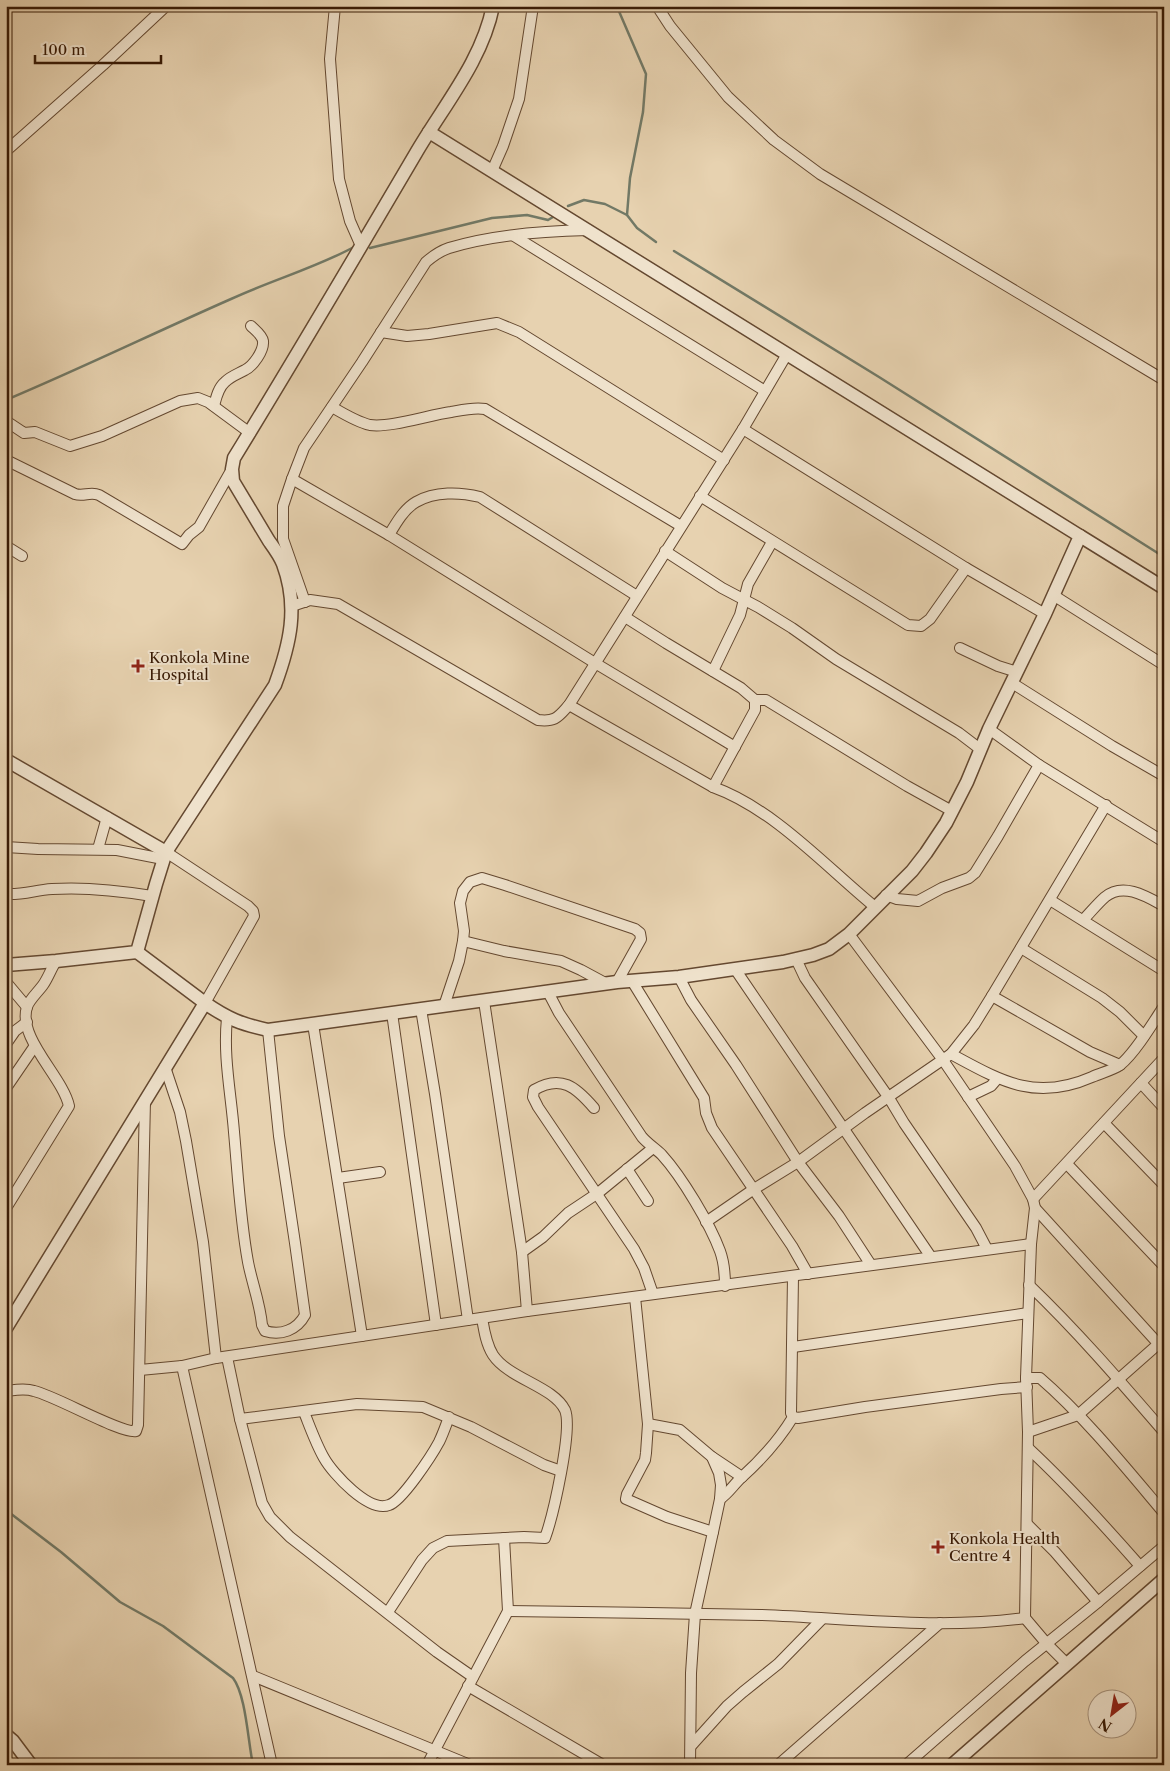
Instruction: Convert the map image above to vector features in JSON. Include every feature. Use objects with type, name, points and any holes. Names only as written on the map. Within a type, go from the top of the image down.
[{"type":"street","points":[[6,151],[166,6]]},
{"type":"street","points":[[335,6],[330,60],[339,179],[350,220],[361,246]]},
{"type":"street","points":[[137,952],[165,855],[275,685],[286,656],[292,606],[289,586],[282,563],[233,481],[232,469],[234,458],[480,50],[489,25],[493,6]]},
{"type":"street","points":[[492,171],[503,146],[519,99],[533,6]]},
{"type":"street","points":[[657,6],[670,26],[728,97],[774,140],[820,174],[1164,380]]},
{"type":"street","points":[[429,132],[1164,588]]},
{"type":"street","points":[[305,602],[284,540],[283,506],[292,478],[304,448],[426,262],[435,254],[448,248],[548,231],[588,230]]},
{"type":"street","points":[[514,236],[765,391]]},
{"type":"street","points":[[381,332],[407,336],[497,323],[519,332],[724,460]]},
{"type":"street","points":[[214,406],[218,391],[223,383],[247,370],[261,350],[263,341],[251,326]]},
{"type":"street","points":[[292,606],[310,600],[338,604],[538,720],[549,722],[558,718],[569,705],[724,460],[787,354]]},
{"type":"street","points":[[6,421],[24,433],[35,432],[70,446],[102,436],[187,398],[198,398],[214,406],[250,433]]},
{"type":"street","points":[[332,407],[350,418],[371,425],[391,424],[462,410],[485,409],[681,526]]},
{"type":"street","points":[[743,429],[966,568],[1044,614]]},
{"type":"street","points":[[6,460],[80,496],[93,492],[182,544],[198,527],[232,469]]},
{"type":"street","points":[[292,478],[389,534],[595,663],[735,747]]},
{"type":"street","points":[[389,534],[401,516],[416,502],[438,494],[460,492],[480,497],[637,596]]},
{"type":"street","points":[[700,496],[908,625],[921,626],[930,619],[966,568]]},
{"type":"street","points":[[6,965],[137,952],[227,1018],[244,1025],[268,1030],[612,983],[679,977],[735,969],[796,959],[829,949],[849,934],[912,870],[926,853],[952,811],[1080,536]]},
{"type":"street","points":[[713,671],[740,615],[748,584],[772,542]]},
{"type":"street","points":[[6,546],[22,556]]},
{"type":"street","points":[[666,552],[722,588],[792,628],[836,660],[959,733],[980,749]]},
{"type":"street","points":[[1053,595],[1164,665]]},
{"type":"street","points":[[625,616],[740,688],[755,700],[766,700],[907,786],[952,811]]},
{"type":"street","points":[[960,648],[998,666],[1112,746],[1164,776]]},
{"type":"street","points":[[713,787],[755,710],[755,700]]},
{"type":"street","points":[[569,705],[713,787],[752,807],[797,840],[875,907]]},
{"type":"street","points":[[989,729],[1039,765],[1164,842]]},
{"type":"street","points":[[6,760],[107,817],[248,906],[253,911],[254,916],[205,1003],[6,1328]]},
{"type":"street","points":[[886,895],[897,899],[918,901],[942,888],[969,878],[975,873],[1039,765]]},
{"type":"street","points":[[706,1222],[798,1162],[947,1057],[974,1024],[992,996],[1106,805]]},
{"type":"street","points":[[98,849],[107,817]]},
{"type":"street","points":[[6,847],[90,851],[98,849],[165,855]]},
{"type":"street","points":[[444,1006],[459,961],[463,941],[464,932],[460,903],[463,891],[470,882],[482,878],[635,928],[640,933],[641,939],[612,983]]},
{"type":"street","points":[[6,894],[20,895],[51,889],[78,889],[152,896]]},
{"type":"street","points":[[1082,920],[1105,897],[1112,892],[1125,889],[1164,906]]},
{"type":"street","points":[[1050,900],[1164,971]]},
{"type":"street","points":[[849,934],[947,1057],[968,1097],[1015,1166],[1034,1204],[1162,1345],[1118,1379],[1078,1415],[1028,1432]]},
{"type":"street","points":[[463,941],[504,951],[561,961],[612,983]]},
{"type":"street","points":[[1021,948],[1102,998],[1120,1012],[1144,1036]]},
{"type":"street","points":[[796,959],[805,978],[889,1098],[976,1228],[987,1249]]},
{"type":"street","points":[[6,1208],[69,1106],[54,1075],[34,1047],[27,1022],[27,1007],[44,983],[56,961]]},
{"type":"street","points":[[735,969],[931,1257]]},
{"type":"street","points":[[679,977],[691,1000],[736,1065],[798,1162],[839,1216],[871,1265]]},
{"type":"street","points":[[632,981],[704,1098],[706,1113],[712,1128],[792,1246],[808,1274]]},
{"type":"street","points":[[6,982],[27,1007]]},
{"type":"street","points":[[548,992],[559,1013],[642,1137],[662,1154],[706,1222],[721,1252],[725,1286]]},
{"type":"street","points":[[992,996],[1090,1052],[1120,1065]]},
{"type":"street","points":[[484,1001],[522,1252],[527,1311]]},
{"type":"street","points":[[947,1057],[997,1079],[1031,1088],[1054,1089],[1075,1084],[1120,1065],[1144,1036],[1164,1006]]},
{"type":"street","points":[[421,1009],[468,1320]]},
{"type":"street","points":[[392,1013],[436,1325]]},
{"type":"street","points":[[227,1018],[225,1037],[227,1081],[234,1131],[244,1239],[262,1325],[265,1331],[273,1333],[283,1332],[300,1324],[305,1315],[279,1136],[268,1030]]},
{"type":"street","points":[[6,1044],[15,1031],[27,1022]]},
{"type":"street","points":[[313,1024],[362,1336]]},
{"type":"street","points":[[6,1088],[34,1047]]},
{"type":"street","points":[[1067,1664],[1025,1618],[1028,1448],[1026,1383],[1030,1244],[1034,1204],[1104,1122],[1164,1058]]},
{"type":"street","points":[[165,1067],[180,1112],[186,1140],[203,1242],[216,1358]]},
{"type":"street","points":[[968,1097],[991,1086],[997,1079]]},
{"type":"street","points":[[594,1108],[581,1094],[562,1083],[553,1082],[534,1090],[532,1098],[598,1193],[634,1249],[644,1268],[653,1294]]},
{"type":"street","points":[[1141,1083],[1164,1108]]},
{"type":"street","points":[[6,1391],[32,1390],[51,1396],[113,1425],[131,1432],[136,1431],[138,1425],[140,1370],[145,1099]]},
{"type":"street","points":[[1104,1122],[1164,1185]]},
{"type":"street","points":[[522,1252],[653,1148]]},
{"type":"street","points":[[1067,1164],[1164,1266]]},
{"type":"street","points":[[627,1170],[648,1201]]},
{"type":"street","points":[[338,1178],[380,1172]]},
{"type":"street","points":[[140,1370],[182,1366],[216,1358],[527,1311],[1030,1244]]},
{"type":"street","points":[[793,1276],[791,1413],[793,1417]]},
{"type":"street","points":[[1029,1285],[1083,1339],[1164,1432]]},
{"type":"street","points":[[634,1297],[648,1424],[645,1460],[626,1499],[667,1517],[713,1532]]},
{"type":"street","points":[[793,1347],[1028,1313]]},
{"type":"street","points":[[388,1612],[422,1560],[433,1548],[447,1541],[545,1538],[553,1514],[568,1419],[564,1409],[550,1395],[500,1363],[488,1346],[482,1318]]},
{"type":"street","points":[[227,1357],[240,1419],[262,1503],[270,1517],[290,1537],[388,1612],[470,1682],[603,1765]]},
{"type":"street","points":[[182,1366],[272,1765]]},
{"type":"street","points":[[793,1417],[798,1418],[1001,1389],[1040,1378],[1078,1415],[1164,1513]]},
{"type":"street","points":[[240,1419],[357,1404],[423,1407],[449,1417],[544,1465],[560,1471]]},
{"type":"street","points":[[304,1412],[323,1457],[333,1471],[368,1502],[381,1507],[391,1505],[405,1491],[426,1463],[449,1417]]},
{"type":"street","points":[[720,1499],[730,1493],[742,1477],[751,1471],[765,1453],[774,1446],[793,1417]]},
{"type":"street","points":[[648,1424],[680,1430],[712,1457],[742,1477]]},
{"type":"street","points":[[1028,1448],[1089,1508],[1140,1566]]},
{"type":"street","points":[[690,1765],[695,1614],[720,1499],[721,1485],[712,1457]]},
{"type":"street","points":[[1027,1524],[1055,1552],[1098,1602]]},
{"type":"street","points":[[427,1765],[508,1611],[504,1538]]},
{"type":"street","points":[[906,1765],[1164,1546]]},
{"type":"street","points":[[952,1765],[1164,1579]]},
{"type":"street","points":[[508,1611],[695,1614],[940,1623],[1025,1618]]},
{"type":"street","points":[[691,1746],[727,1706],[778,1664],[822,1620]]},
{"type":"street","points":[[778,1765],[940,1623]]},
{"type":"street","points":[[253,1676],[436,1749],[470,1765]]},
{"type":"street","points":[[6,1735],[13,1741],[31,1765]]},
{"type":"waterway","points":[[618,9],[646,74],[643,112],[630,178],[627,215],[637,228],[656,242]]},
{"type":"waterway","points":[[568,206],[584,200],[605,204],[627,215]]},
{"type":"waterway","points":[[370,248],[492,218],[527,215],[548,220],[553,217]]},
{"type":"waterway","points":[[6,400],[246,292],[354,247]]},
{"type":"waterway","points":[[674,251],[879,377],[1164,557]]},
{"type":"waterway","points":[[6,1510],[61,1552],[120,1602],[163,1626],[233,1678],[244,1707],[253,1765]]},
{"type":"place","name":"Konkola Mine Hospital","points":[[138,666]]},
{"type":"place","name":"Konkola Health Centre 4","points":[[938,1547]]}]
